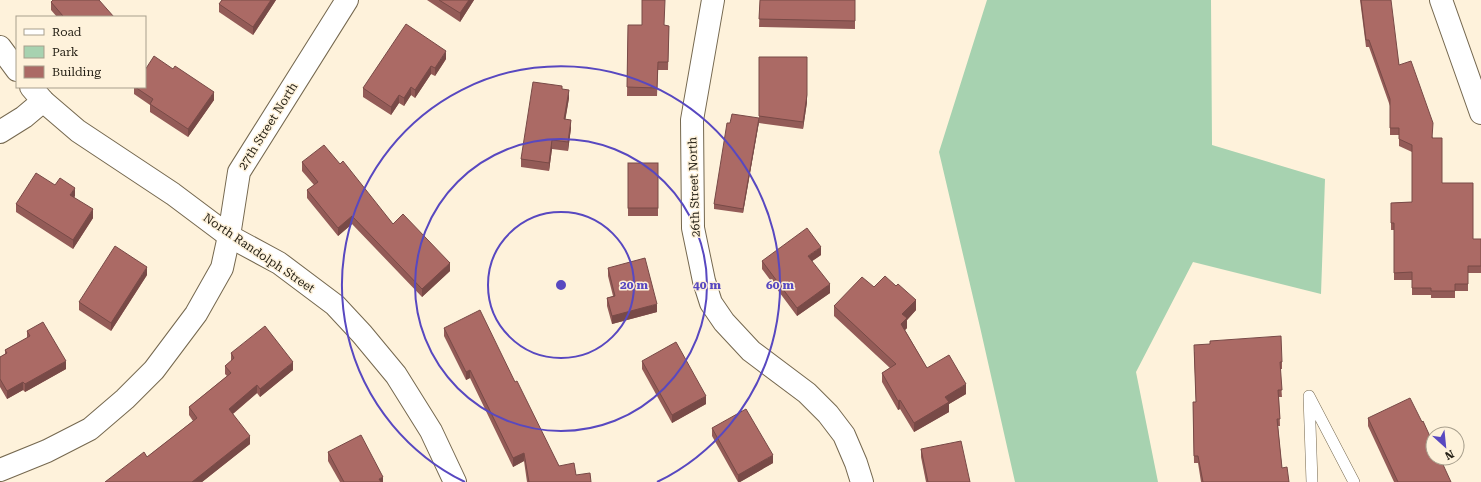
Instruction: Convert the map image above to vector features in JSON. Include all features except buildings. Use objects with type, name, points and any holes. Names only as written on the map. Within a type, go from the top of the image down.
[{"type":"street","name":"27th Street North","points":[[0,470],[48,451],[90,429],[125,399],[154,370],[196,314],[222,268],[229,236],[239,172],[347,0]]},
{"type":"street","name":"26th Street North","points":[[713,0],[692,120],[694,228],[704,281],[711,303],[724,322],[751,351],[807,393],[828,414],[844,435],[856,462],[862,482]]},
{"type":"street","points":[[1440,0],[1481,113]]},
{"type":"street","points":[[0,47],[16,69]]},
{"type":"street","name":"North Randolph Street","points":[[37,94],[78,132],[173,194],[229,236],[279,263],[335,305],[362,334],[396,375],[431,431],[455,482]]},
{"type":"street","points":[[0,132],[24,117],[37,94]]},
{"type":"lane","points":[[1312,482],[1309,396],[1354,482]]},
{"type":"green space","points":[[987,0],[1211,0],[1212,145],[1325,179],[1321,294],[1193,262],[1136,372],[1158,482],[1015,482],[939,152]]}]
